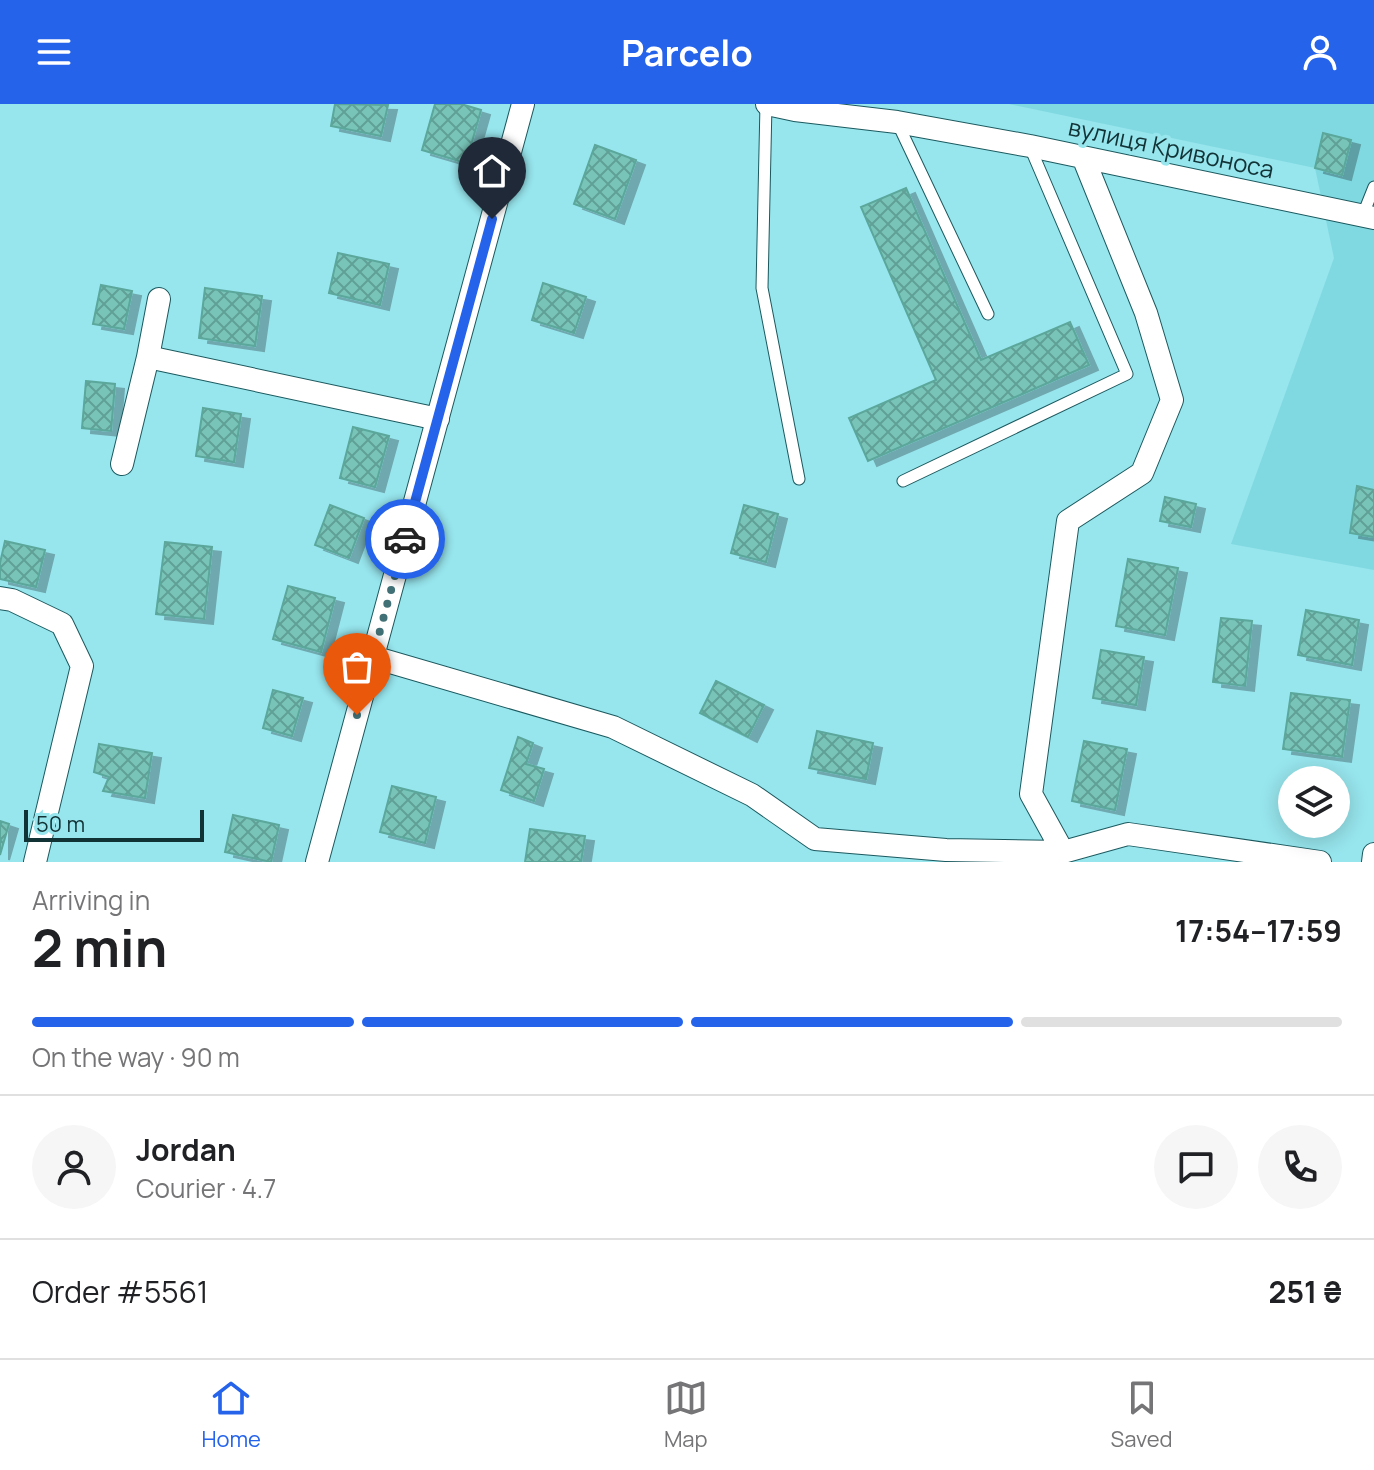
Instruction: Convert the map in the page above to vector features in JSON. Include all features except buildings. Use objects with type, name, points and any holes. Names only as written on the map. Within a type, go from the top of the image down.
[{"type":"street","points":[[317,862],[523,104]]},
{"type":"street","name":"вулиця Кривоноса","points":[[767,104],[897,122],[1030,146],[1368,218]]},
{"type":"street","points":[[1062,857],[1031,794],[1068,521],[1142,473],[1172,400],[1146,313],[1083,157]]},
{"type":"street","points":[[122,464],[159,299]]},
{"type":"street","points":[[148,357],[438,419]]},
{"type":"street","points":[[0,598],[12,600],[62,624],[82,666],[35,862]]},
{"type":"street","points":[[373,657],[613,727],[752,795],[815,839],[1062,857],[1128,834],[1320,862]]},
{"type":"street","points":[[1373,862],[1374,854]]},
{"type":"lane","points":[[767,104],[762,288],[799,479]]},
{"type":"lane","points":[[897,122],[988,314]]},
{"type":"lane","points":[[903,481],[1127,374],[1030,146]]},
{"type":"lane","points":[[1368,218],[1374,187]]},
{"type":"shaded area","points":[[1009,104],[1374,104],[1374,570],[1231,544],[1334,258],[1315,168]]},
{"type":"way so far","points":[[357,715],[405,539]]},
{"type":"route","points":[[405,539],[492,219]]}]
